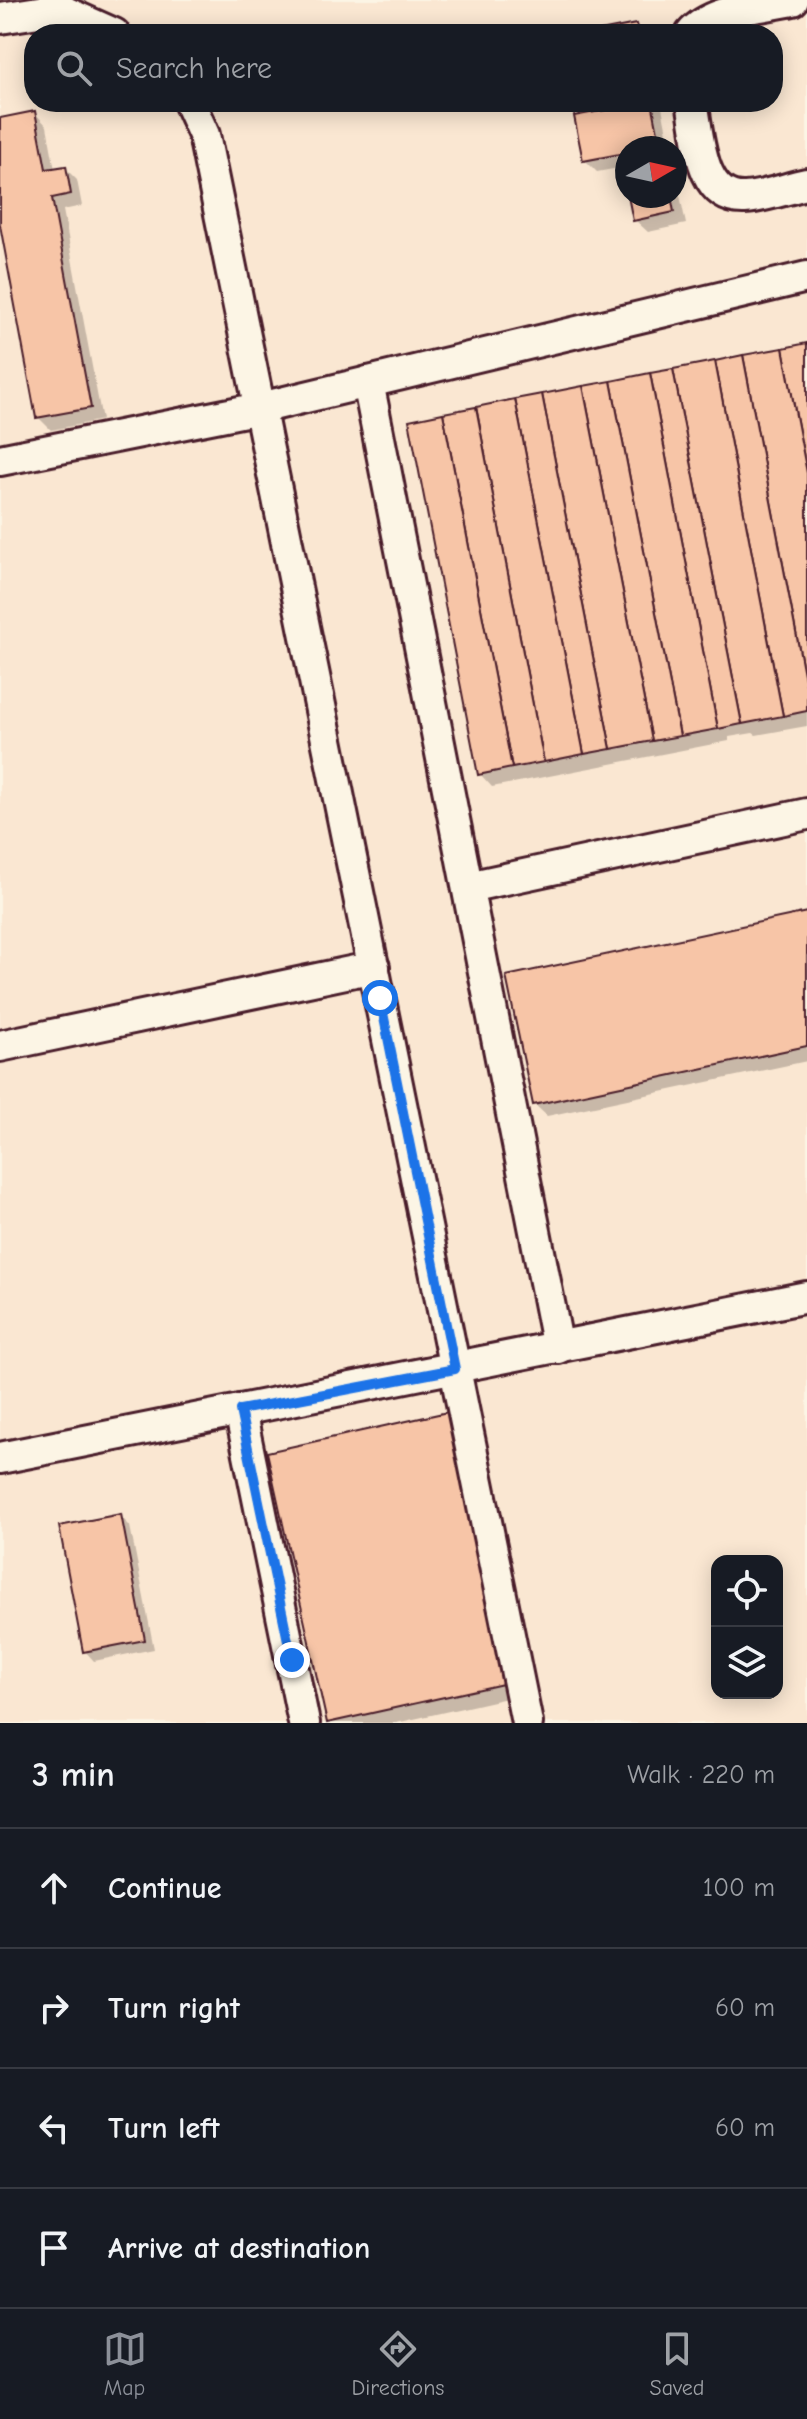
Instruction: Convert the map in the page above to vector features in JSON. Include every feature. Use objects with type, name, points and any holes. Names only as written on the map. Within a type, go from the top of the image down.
[{"type":"lane","points":[[700,24],[793,0]]},
{"type":"lane","points":[[22,9],[58,9],[92,24]]},
{"type":"lane","points":[[194,112],[204,135],[527,1723]]},
{"type":"lane","points":[[694,112],[708,178],[723,194],[744,198],[807,184]]},
{"type":"lane","points":[[0,460],[260,408],[807,277]]},
{"type":"lane","points":[[368,382],[558,1348]]},
{"type":"lane","points":[[468,887],[807,814]]},
{"type":"lane","points":[[0,1046],[374,967]]},
{"type":"lane","points":[[0,1458],[807,1297]]},
{"type":"lane","points":[[240,1410],[304,1723]]},
{"type":"shaded area","points":[[0,0],[807,0],[807,1723],[0,1723]]},
{"type":"building","points":[[35,112],[46,169],[66,166],[71,194],[52,198],[91,408],[36,418],[0,225],[0,118]]},
{"type":"building","points":[[595,112],[654,112],[659,136],[615,136],[615,155],[583,161],[574,116]]},
{"type":"building","points":[[630,208],[673,208],[674,212],[633,221]]},
{"type":"building","points":[[807,343],[807,473],[783,348]]},
{"type":"building","points":[[783,348],[807,473],[807,690],[743,355]]},
{"type":"building","points":[[743,355],[807,690],[807,711],[783,716],[715,361]]},
{"type":"building","points":[[715,361],[783,716],[742,724],[673,369]]},
{"type":"building","points":[[673,369],[742,724],[718,729],[650,373]]},
{"type":"building","points":[[650,373],[718,729],[680,736],[611,381]]},
{"type":"building","points":[[611,381],[680,736],[652,741],[583,386]]},
{"type":"building","points":[[583,386],[652,741],[611,749],[542,394]]},
{"type":"building","points":[[542,394],[611,749],[584,754],[515,399]]},
{"type":"building","points":[[515,399],[584,754],[544,762],[476,407]]},
{"type":"building","points":[[476,407],[544,762],[512,768],[443,413]]},
{"type":"building","points":[[443,413],[512,768],[478,775],[409,420]]},
{"type":"building","points":[[807,912],[807,1046],[533,1105],[506,976]]},
{"type":"building","points":[[452,1411],[512,1682],[327,1723],[267,1452]]},
{"type":"building","points":[[121,1514],[145,1640],[83,1652],[59,1526]]},
{"type":"route","points":[[292,1660],[240,1410],[455,1369],[380,998]]}]
